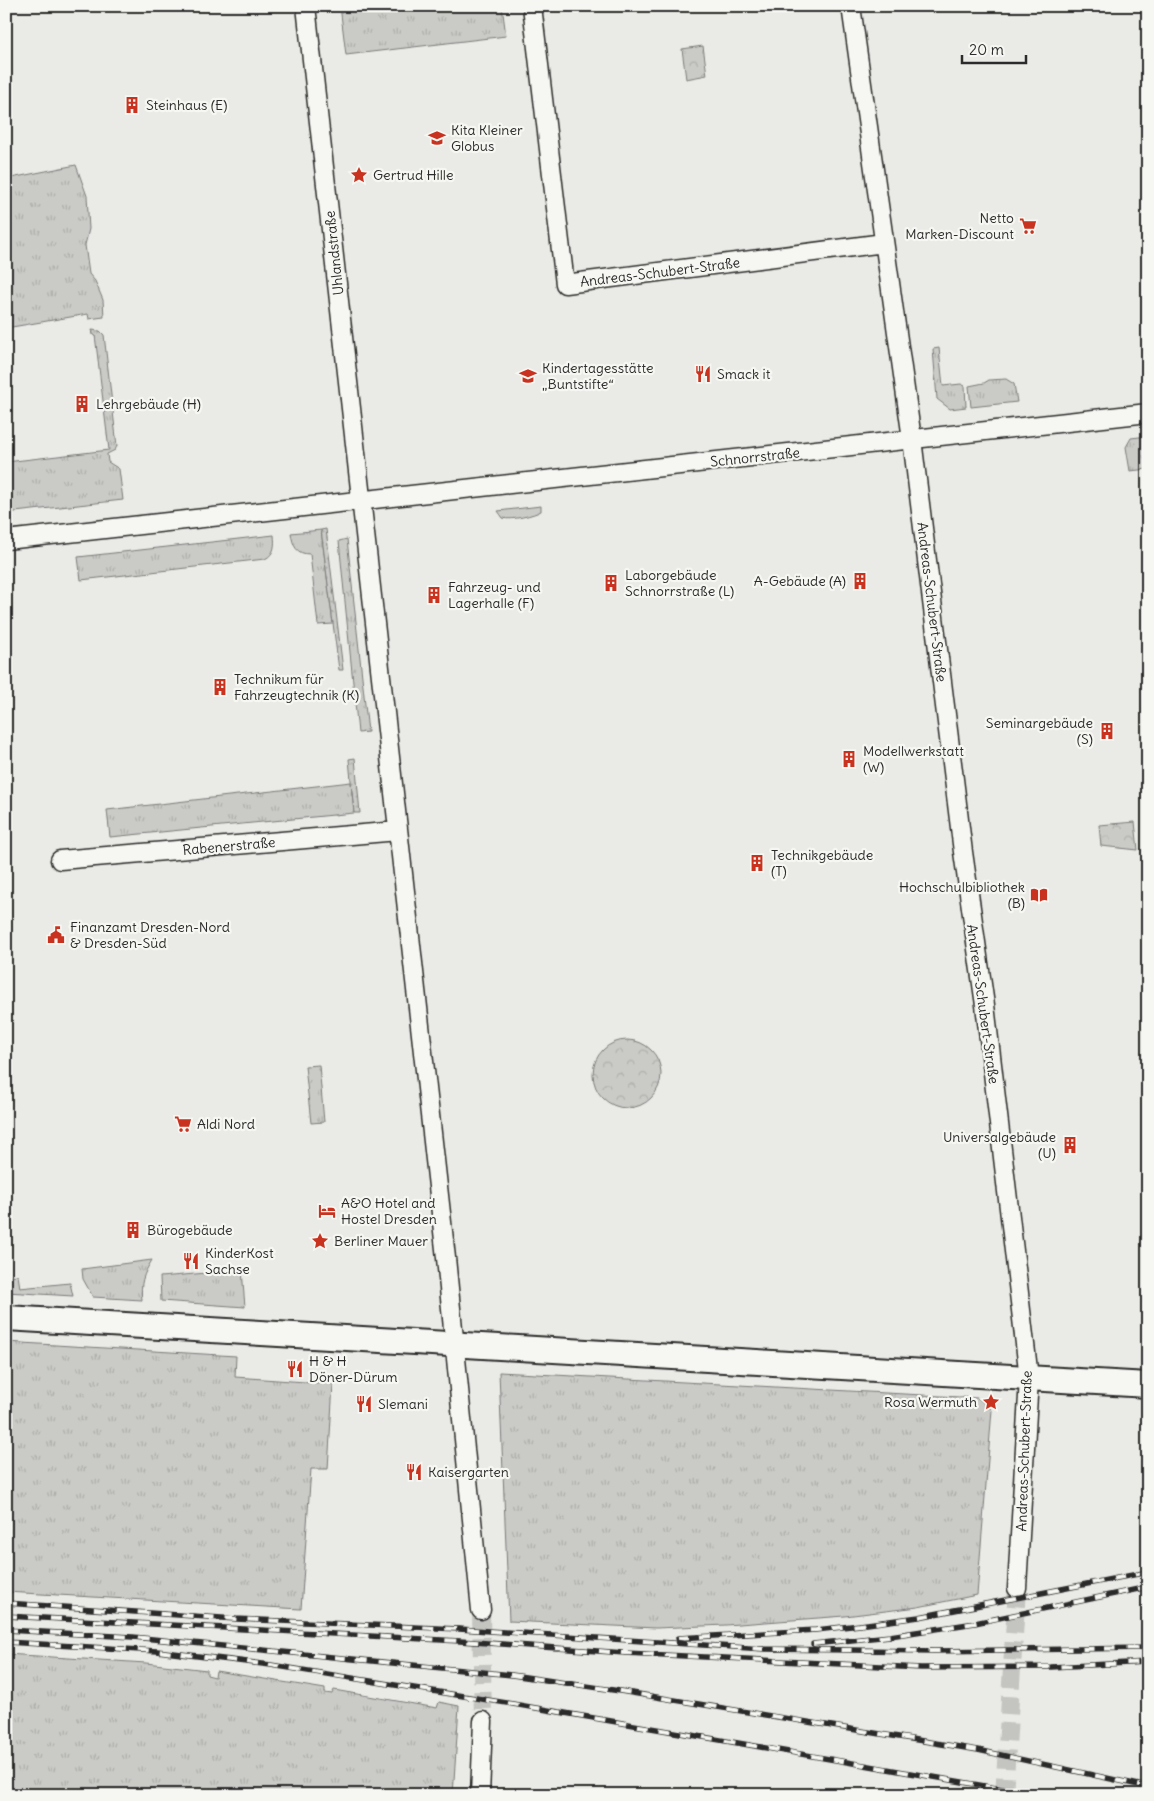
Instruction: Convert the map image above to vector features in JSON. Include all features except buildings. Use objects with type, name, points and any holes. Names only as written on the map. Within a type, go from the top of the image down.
[{"type":"main road","points":[[6,1318],[1148,1385]]},
{"type":"street","name":"Uhlandstraße","points":[[306,6],[454,1344],[481,1610]]},
{"type":"street","name":"Andreas-Schubert-Straße","points":[[532,6],[565,284],[884,243]]},
{"type":"street","name":"Andreas-Schubert-Straße","points":[[851,6],[912,439],[1029,1378],[1017,1588]]},
{"type":"street","name":"Schnorrstraße","points":[[6,540],[1148,413]]},
{"type":"street","name":"Rabenerstraße","points":[[60,860],[398,831]]},
{"type":"street","points":[[480,1795],[483,1721]]},
{"type":"green space","points":[[340,6],[502,6],[506,36],[346,55]]},
{"type":"green space","points":[[703,46],[707,75],[686,79],[682,49]]},
{"type":"green space","points":[[76,165],[87,196],[89,229],[85,245],[89,274],[95,281],[103,300],[104,317],[89,319],[88,314],[6,328],[6,179]]},
{"type":"green space","points":[[92,330],[100,331],[104,335],[117,446],[115,450],[107,454],[108,462],[119,469],[123,500],[6,513],[6,462],[109,450],[95,335],[93,335]]},
{"type":"green space","points":[[939,348],[943,386],[961,384],[965,386],[966,407],[950,409],[937,399],[933,349]]},
{"type":"green space","points":[[1006,379],[1014,384],[1017,402],[971,407],[969,386],[989,380]]},
{"type":"green space","points":[[1148,436],[1148,469],[1130,471],[1126,447],[1131,438]]},
{"type":"green space","points":[[541,506],[541,511],[538,513],[517,518],[503,518],[498,511]]},
{"type":"green space","points":[[326,529],[343,670],[339,670],[321,530]]},
{"type":"green space","points":[[321,530],[333,624],[318,625],[310,554],[298,551],[291,533]]},
{"type":"green space","points":[[274,535],[274,549],[271,555],[265,559],[81,580],[78,557]]},
{"type":"green space","points":[[347,539],[368,732],[358,733],[339,541]]},
{"type":"green space","points":[[355,758],[360,813],[354,813],[349,759]]},
{"type":"green space","points":[[351,782],[354,813],[110,837],[107,810]]},
{"type":"green space","points":[[1135,822],[1138,850],[1101,846],[1099,825]]},
{"type":"green space","points":[[634,1040],[646,1046],[655,1055],[661,1067],[659,1087],[651,1098],[634,1108],[620,1108],[603,1098],[595,1087],[593,1067],[603,1050],[614,1042]]},
{"type":"green space","points":[[319,1065],[324,1122],[311,1123],[305,1066]]},
{"type":"green space","points":[[152,1260],[143,1279],[141,1289],[142,1300],[93,1297],[83,1279],[82,1269]]},
{"type":"green space","points":[[242,1270],[245,1307],[161,1301],[160,1277]]},
{"type":"green space","points":[[18,1275],[20,1288],[70,1283],[73,1296],[6,1292],[6,1276]]},
{"type":"green space","points":[[6,1342],[236,1356],[235,1377],[333,1384],[328,1469],[311,1469],[301,1609],[6,1592]]},
{"type":"green space","points":[[499,1372],[978,1398],[992,1410],[977,1595],[918,1607],[845,1616],[726,1625],[656,1628],[509,1621]]},
{"type":"green space","points":[[6,1654],[146,1663],[207,1670],[207,1675],[215,1677],[216,1671],[325,1689],[325,1693],[332,1694],[334,1690],[437,1708],[439,1702],[459,1706],[453,1795],[6,1795]]},
{"type":"tunnel","points":[[1004,1795],[1017,1588]]},
{"type":"tunnel","points":[[481,1610],[483,1721]]},
{"type":"railway","points":[[678,1638],[816,1630],[919,1617],[1148,1572]]},
{"type":"railway","points":[[813,1644],[890,1636],[975,1623],[1148,1587]]},
{"type":"railway","points":[[6,1603],[236,1619],[459,1629],[764,1649],[935,1651],[1148,1648]]},
{"type":"railway","points":[[6,1616],[460,1641],[625,1653],[921,1668],[1051,1667],[1148,1662]]},
{"type":"railway","points":[[6,1630],[133,1637],[512,1675],[978,1750],[1148,1787]]},
{"type":"railway","points":[[6,1642],[157,1651],[271,1665],[513,1704],[1037,1795]]},
{"type":"place","name":"Steinhaus (E)","points":[[132,105]]},
{"type":"place","name":"Kita Kleiner Globus","points":[[437,138]]},
{"type":"place","name":"Gertrud Hille","points":[[359,175]]},
{"type":"place","name":"Netto Marken-Discount","points":[[1028,226]]},
{"type":"place","name":"Smack it","points":[[703,374]]},
{"type":"place","name":"Kindertagesstätte „Buntstifte“","points":[[528,376]]},
{"type":"place","name":"Lehrgebäude (H)","points":[[82,404]]},
{"type":"place","name":"A-Gebäude (A)","points":[[860,581]]},
{"type":"place","name":"Laborgebäude Schnorrstraße (L)","points":[[611,583]]},
{"type":"place","name":"Fahrzeug- und Lagerhalle (F)","points":[[434,595]]},
{"type":"place","name":"Technikum für Fahrzeugtechnik (K)","points":[[220,687]]},
{"type":"place","name":"Seminargebäude (S)","points":[[1107,731]]},
{"type":"place","name":"Modellwerkstatt (W)","points":[[849,759]]},
{"type":"place","name":"Technikgebäude (T)","points":[[757,863]]},
{"type":"place","name":"Hochschulbibliothek (B)","points":[[1039,895]]},
{"type":"place","name":"Finanzamt Dresden-Nord & Dresden-Süd","points":[[56,935]]},
{"type":"place","name":"Aldi Nord","points":[[183,1124]]},
{"type":"place","name":"Universalgebäude (U)","points":[[1070,1145]]},
{"type":"place","name":"A&O Hotel and Hostel Dresden","points":[[327,1211]]},
{"type":"place","name":"Bürogebäude","points":[[133,1230]]},
{"type":"place","name":"Berliner Mauer","points":[[320,1241]]},
{"type":"place","name":"KinderKost Sachse","points":[[191,1261]]},
{"type":"place","name":"H & H Döner-Dürum","points":[[295,1369]]},
{"type":"place","name":"Rosa Wermuth","points":[[991,1402]]},
{"type":"place","name":"Slemani","points":[[364,1404]]},
{"type":"place","name":"Kaisergarten","points":[[414,1472]]}]
